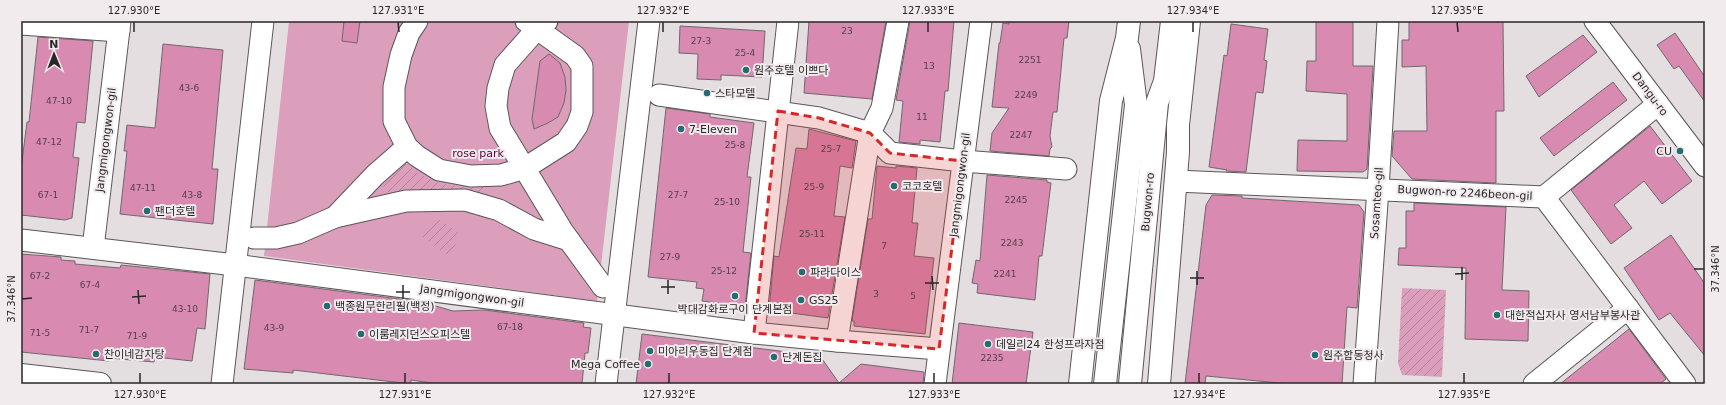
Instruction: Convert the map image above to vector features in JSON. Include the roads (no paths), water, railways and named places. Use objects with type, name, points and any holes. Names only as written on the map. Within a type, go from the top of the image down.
[{"type":"street","points":[[222,384],[263,21]]},
{"type":"street","points":[[417,21],[409,33],[401,55],[394,87],[394,121],[407,147],[417,156],[439,170],[470,176],[501,175],[525,168],[566,142],[577,126],[582,112],[582,66],[575,56],[537,24],[505,65],[497,94],[496,106],[500,128],[525,168],[569,240],[603,286]]},
{"type":"street","points":[[606,384],[649,21]]},
{"type":"street","points":[[754,333],[788,21]]},
{"type":"street","points":[[837,341],[870,133],[882,108],[898,21]]},
{"type":"street","name":"Jangmigongwon-gil","points":[[935,384],[980,21]]},
{"type":"street","name":"Bugwon-ro","points":[[1130,384],[1157,103],[1165,81],[1172,21]]},
{"type":"street","points":[[1159,384],[1176,181],[1178,125],[1189,21]]},
{"type":"street","name":"Sosamteo-gil","points":[[1364,384],[1388,21]]},
{"type":"street","name":"Dangu-ro","points":[[1595,21],[1705,166]]},
{"type":"street","name":"Jangmigongwon-gil","points":[[21,24],[120,26],[93,248]]},
{"type":"street","name":"Bugwon-ro","points":[[1080,384],[1111,101],[1128,29]]},
{"type":"street","name":"Bugwon-ro","points":[[1105,384],[1136,105],[1128,29]]},
{"type":"street","points":[[1165,81],[1178,125]]},
{"type":"street","points":[[659,95],[819,118],[870,133],[890,153],[963,161],[1066,169]]},
{"type":"street","points":[[1544,197],[1658,104]]},
{"type":"street","points":[[335,217],[375,175],[407,147]]},
{"type":"street","name":"Bugwon-ro 2246beon-gil","points":[[1176,181],[1544,197],[1685,384]]},
{"type":"street","points":[[254,238],[276,238],[298,234],[335,217],[406,201],[465,200],[499,210],[534,229],[569,240]]},
{"type":"street","name":"Jangmigongwon-gil","points":[[21,240],[235,265],[754,333],[939,349]]},
{"type":"street","points":[[1534,384],[1628,308]]},
{"type":"street","points":[[21,375],[100,384]]},
{"type":"place","name":"원주호텔 이쁘다","points":[[746,70]]},
{"type":"place","name":"스타모텔","points":[[707,93]]},
{"type":"place","name":"7-Eleven","points":[[681,129]]},
{"type":"place","name":"CU","points":[[1680,151]]},
{"type":"place","name":"코코호텔","points":[[894,186]]},
{"type":"place","name":"팬더호텔","points":[[147,211]]},
{"type":"place","name":"파라다이스","points":[[802,272]]},
{"type":"place","name":"박대감화로구이 단계본점","points":[[735,296]]},
{"type":"place","name":"GS25","points":[[801,300]]},
{"type":"place","name":"백종원무한리필(백정)","points":[[327,306]]},
{"type":"place","name":"대한적십자사 영서남부봉사관","points":[[1497,315]]},
{"type":"place","name":"이룸레지던스오피스텔","points":[[361,334]]},
{"type":"place","name":"데일리24 한성프라자점","points":[[988,344]]},
{"type":"place","name":"미아리우동집 단계점","points":[[650,351]]},
{"type":"place","name":"찬이네감자탕","points":[[96,354]]},
{"type":"place","name":"원주합동청사","points":[[1315,355]]},
{"type":"place","name":"단계돈집","points":[[774,357]]},
{"type":"place","name":"Mega Coffee","points":[[648,364]]},
{"type":"park label","name":"rose park","points":[[478,153]]}]
